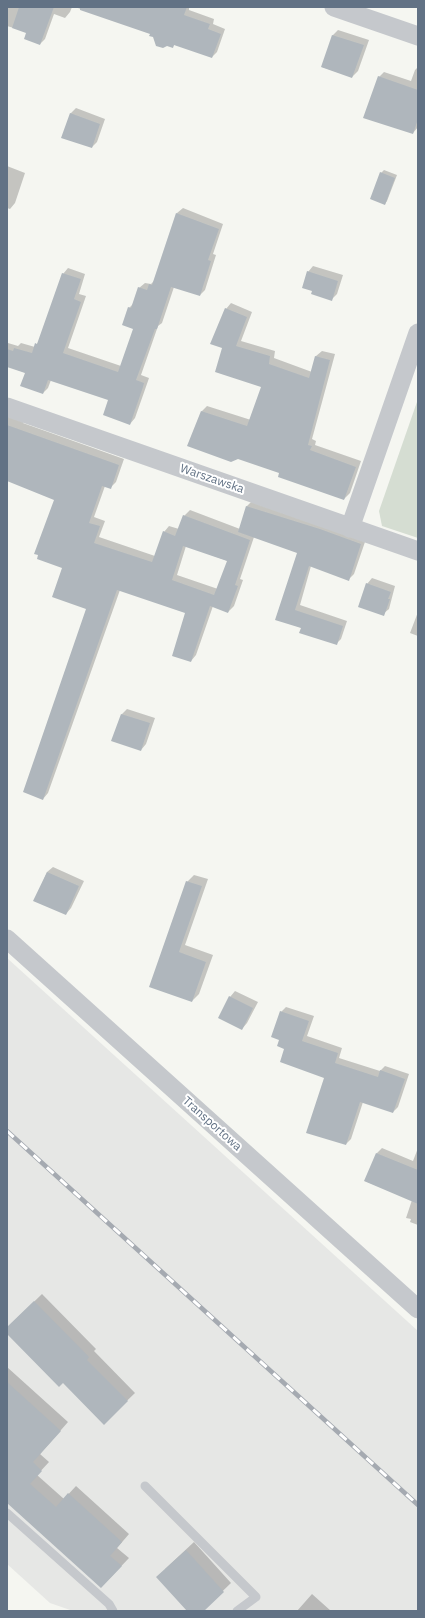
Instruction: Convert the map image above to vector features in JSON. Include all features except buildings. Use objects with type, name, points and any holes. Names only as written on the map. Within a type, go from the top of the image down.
[{"type":"street","points":[[334,7],[418,36]]},
{"type":"street","points":[[350,528],[418,333]]},
{"type":"street","name":"Warszawska","points":[[7,407],[418,551]]},
{"type":"street","name":"Transportowa","points":[[7,939],[418,1309]]},
{"type":"lane","points":[[145,1486],[256,1597],[237,1611]]},
{"type":"lane","points":[[7,1513],[109,1604],[113,1611]]},
{"type":"shaded area","points":[[418,399],[418,538],[382,526],[379,511]]},
{"type":"shaded area","points":[[7,958],[418,1331],[418,1611],[73,1611],[50,1603],[7,1564]]},
{"type":"railway","points":[[7,1131],[418,1505]]}]
